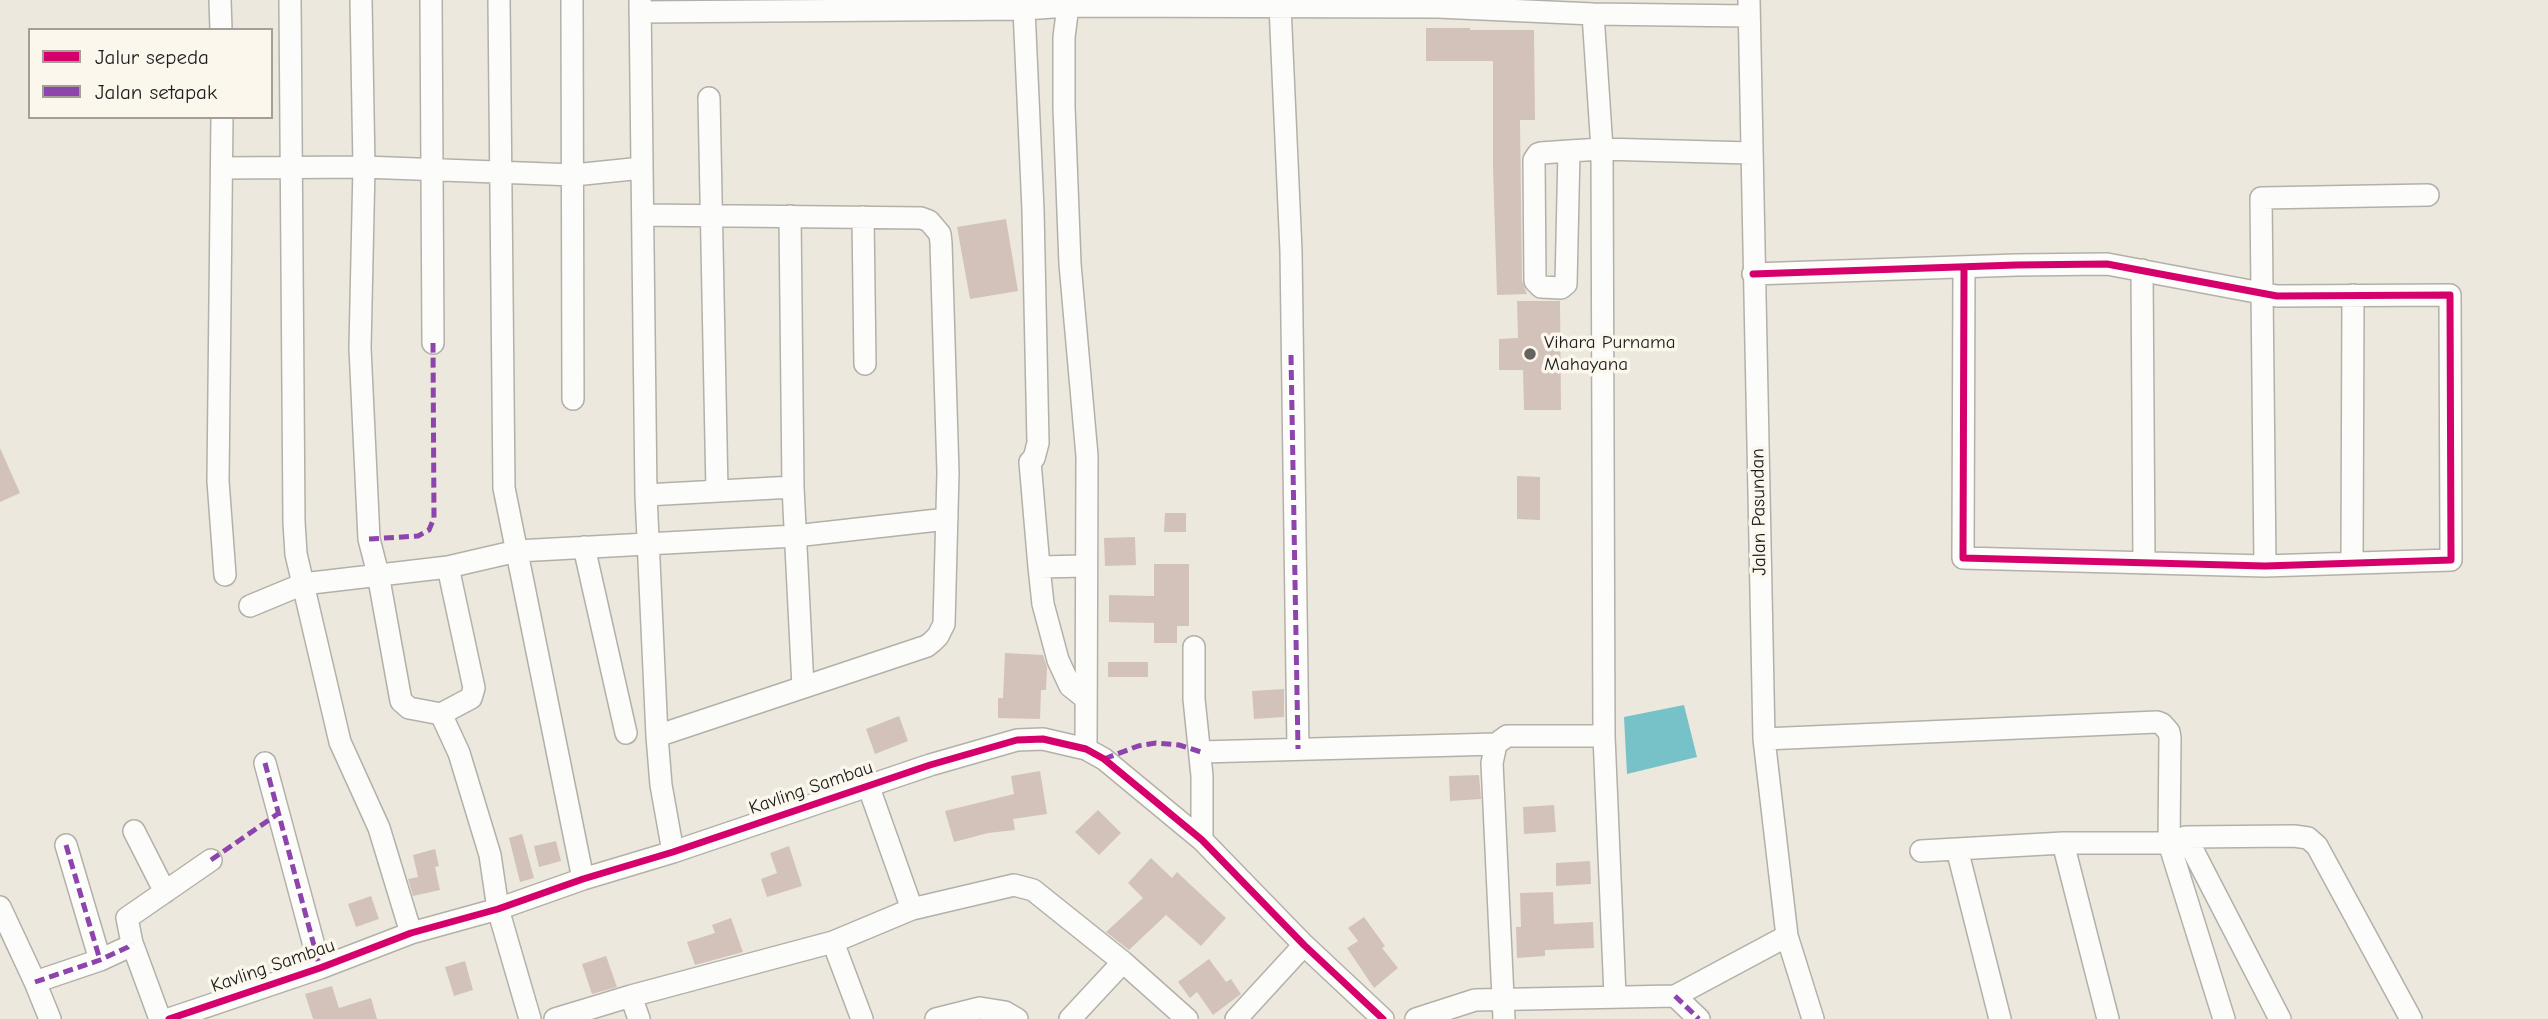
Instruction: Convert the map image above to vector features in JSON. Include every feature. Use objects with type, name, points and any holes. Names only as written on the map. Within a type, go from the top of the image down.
[{"type":"street","points":[[220,0],[221,28]]},
{"type":"street","points":[[290,0],[296,555],[340,742],[379,828],[411,933]]},
{"type":"street","points":[[361,0],[364,167],[360,348],[369,539],[401,701],[409,708],[441,714],[471,698],[474,688],[448,567]]},
{"type":"street","points":[[431,0],[433,343]]},
{"type":"street","points":[[499,0],[504,488],[583,878]]},
{"type":"street","points":[[572,0],[573,399]]},
{"type":"street","points":[[673,852],[661,785],[657,736],[646,495],[640,6],[872,5],[1024,9],[1068,6],[1438,7],[1593,14],[1749,8]]},
{"type":"street","points":[[1068,6],[1064,37],[1064,107],[1070,264],[1087,456],[1086,749]]},
{"type":"street","points":[[1280,6],[1291,251],[1298,749]]},
{"type":"street","name":"Jalan Pasundan","points":[[1749,8],[1764,739],[1787,936],[1812,1019]]},
{"type":"street","points":[[1024,9],[1033,210],[1038,443],[1034,458],[1030,462],[1039,567],[1043,604],[1058,660],[1070,686],[1085,698]]},
{"type":"street","points":[[1593,14],[1602,149],[1604,736],[1615,996]]},
{"type":"street","points":[[709,98],[717,491]]},
{"type":"street","points":[[222,119],[218,481],[225,575]]},
{"type":"street","points":[[1569,151],[1566,284],[1561,288],[1541,288],[1535,281],[1534,160],[1541,153],[1569,151],[1602,149],[1750,153]]},
{"type":"street","points":[[223,168],[364,167],[574,175],[642,168]]},
{"type":"street","points":[[2265,566],[2262,198],[2428,195]]},
{"type":"street","points":[[643,215],[921,218],[935,227],[940,234],[948,473],[943,624],[938,636],[927,646],[657,736]]},
{"type":"street","points":[[790,216],[793,486],[803,687]]},
{"type":"street","points":[[863,217],[865,364]]},
{"type":"street","points":[[1753,274],[1964,267],[2107,264],[2277,296],[2450,295],[2451,560],[2265,566],[1963,558],[1964,267]]},
{"type":"street","points":[[2141,270],[2144,563]]},
{"type":"street","points":[[2352,562],[2353,295]]},
{"type":"street","points":[[646,495],[793,486]]},
{"type":"street","points":[[250,606],[303,584],[448,567],[517,551],[795,536],[947,519]]},
{"type":"street","points":[[584,547],[626,733]]},
{"type":"street","points":[[1039,567],[1086,566]]},
{"type":"street","points":[[1194,647],[1194,699],[1201,752],[1202,840]]},
{"type":"street","points":[[441,714],[459,753],[490,855],[498,909],[530,1019]]},
{"type":"street","points":[[1764,739],[2157,722],[2166,728],[2170,738],[2177,840],[2224,1019]]},
{"type":"street","points":[[1201,752],[1496,744],[1507,736],[1604,736]]},
{"type":"street","name":"Kavling Sambau","points":[[169,1019],[320,968],[411,933],[498,909],[583,878],[673,852],[868,785],[1017,740],[1043,739],[1086,749],[1104,759],[1202,840],[1304,945],[1382,1019]]},
{"type":"street","points":[[1496,744],[1492,763],[1503,1009]]},
{"type":"street","points":[[264,763],[320,968]]},
{"type":"street","points":[[868,785],[912,909]]},
{"type":"street","points":[[134,831],[165,892]]},
{"type":"street","points":[[1921,851],[2294,835],[2313,842],[2410,1019]]},
{"type":"street","points":[[2177,840],[2280,1019]]},
{"type":"street","points":[[2063,843],[2108,1019]]},
{"type":"street","points":[[66,845],[100,960]]},
{"type":"street","points":[[1957,849],[2000,1019]]},
{"type":"street","points":[[160,1019],[132,943],[127,918],[211,860]]},
{"type":"street","points":[[555,1019],[833,942],[912,909],[1006,886],[1027,887],[1123,962],[1187,1019]]},
{"type":"street","points":[[0,907],[50,1019]]},
{"type":"street","points":[[1416,1019],[1475,1000],[1503,1009],[1615,996],[1675,996],[1787,936]]},
{"type":"street","points":[[833,942],[862,1019]]},
{"type":"street","points":[[35,982],[100,960],[132,943]]},
{"type":"street","points":[[1236,1019],[1304,945]]},
{"type":"street","points":[[1070,1019],[1123,962]]},
{"type":"street","points":[[631,996],[639,1019]]},
{"type":"street","points":[[1675,996],[1699,1019]]},
{"type":"street","points":[[936,1019],[980,1008],[1005,1012],[1017,1019]]},
{"type":"water","points":[[1684,705],[1697,757],[1627,774],[1624,717]]},
{"type":"building","points":[[1426,28],[1534,30],[1535,120],[1520,120],[1522,281],[1527,294],[1497,295],[1493,61],[1426,61]]},
{"type":"building","points":[[1006,219],[1018,291],[970,299],[957,227]]},
{"type":"building","name":"Vihara Purnama Mahayana","points":[[1517,301],[1560,301],[1561,410],[1524,410],[1523,370],[1499,370],[1499,339],[1518,338]]},
{"type":"building","points":[[0,448],[20,493],[0,502]]},
{"type":"building","points":[[1517,476],[1540,477],[1540,520],[1517,519]]},
{"type":"building","points":[[1165,513],[1186,513],[1186,532],[1164,532]]},
{"type":"building","points":[[1135,537],[1136,565],[1105,566],[1104,538]]},
{"type":"building","points":[[1154,564],[1189,564],[1189,626],[1177,626],[1177,643],[1154,643],[1154,623],[1109,622],[1109,595],[1154,596]]},
{"type":"building","points":[[1005,653],[1043,655],[1047,667],[1046,690],[1041,690],[1040,719],[998,718],[998,698],[1003,698]]},
{"type":"building","points":[[1108,662],[1148,662],[1148,677],[1108,677]]},
{"type":"building","points":[[1284,689],[1284,717],[1254,719],[1252,691]]},
{"type":"building","points":[[899,716],[908,741],[875,754],[866,729]]},
{"type":"building","points":[[1040,771],[1047,814],[1013,819],[1015,830],[988,833],[954,842],[945,811],[1014,794],[1011,776]]},
{"type":"building","points":[[1479,775],[1481,799],[1450,801],[1449,776]]},
{"type":"building","points":[[1554,805],[1556,832],[1524,834],[1523,807]]},
{"type":"building","points":[[1098,810],[1121,833],[1099,855],[1075,832]]},
{"type":"building","points":[[522,834],[534,878],[520,882],[509,838]]},
{"type":"building","points":[[556,841],[561,861],[539,867],[534,846]]},
{"type":"building","points":[[789,846],[802,886],[767,897],[761,879],[777,873],[770,853]]},
{"type":"building","points":[[435,849],[439,866],[435,867],[440,890],[413,896],[408,879],[418,877],[413,855]]},
{"type":"building","points":[[1151,858],[1172,878],[1177,872],[1226,918],[1201,946],[1166,915],[1129,950],[1106,932],[1143,898],[1128,883]]},
{"type":"building","points":[[1590,861],[1591,884],[1556,886],[1556,863]]},
{"type":"building","points":[[1553,892],[1554,924],[1593,922],[1594,948],[1545,950],[1545,956],[1517,958],[1516,927],[1521,927],[1520,893]]},
{"type":"building","points":[[371,896],[379,919],[356,927],[348,904]]},
{"type":"building","points":[[1364,917],[1385,946],[1382,948],[1398,968],[1374,988],[1347,948],[1358,941],[1348,928]]},
{"type":"building","points":[[731,918],[743,952],[695,965],[687,942],[715,933],[712,925]]},
{"type":"building","points":[[606,956],[617,987],[592,994],[582,964]]},
{"type":"building","points":[[1209,959],[1226,982],[1231,979],[1241,994],[1213,1015],[1197,992],[1190,998],[1178,982]]},
{"type":"building","points":[[465,961],[473,990],[454,996],[445,967]]},
{"type":"building","points":[[332,986],[339,1008],[371,998],[377,1019],[313,1019],[305,994]]},
{"type":"marked path","points":[[369,539],[418,536],[429,530],[434,518],[433,343]]},
{"type":"marked path","points":[[1291,355],[1298,749]]},
{"type":"marked path","points":[[1104,759],[1138,746],[1156,743],[1179,745],[1201,752]]},
{"type":"marked path","points":[[265,763],[320,968]]},
{"type":"marked path","points":[[211,860],[279,813]]},
{"type":"marked path","points":[[66,845],[100,960]]},
{"type":"marked path","points":[[35,982],[100,960],[132,943]]},
{"type":"marked path","points":[[1675,996],[1699,1019]]},
{"type":"cycle path","points":[[1753,274],[2016,265],[2107,264],[2277,296],[2450,295],[2451,560],[2265,566],[1963,558],[1964,267]]},
{"type":"cycle path","points":[[169,1019],[320,968],[411,933],[498,909],[930,765],[1017,740],[1043,739],[1086,749],[1104,759],[1202,840],[1304,945],[1383,1019]]},
{"type":"place","name":"Vihara Purnama Mahayana","points":[[1530,354]]}]
